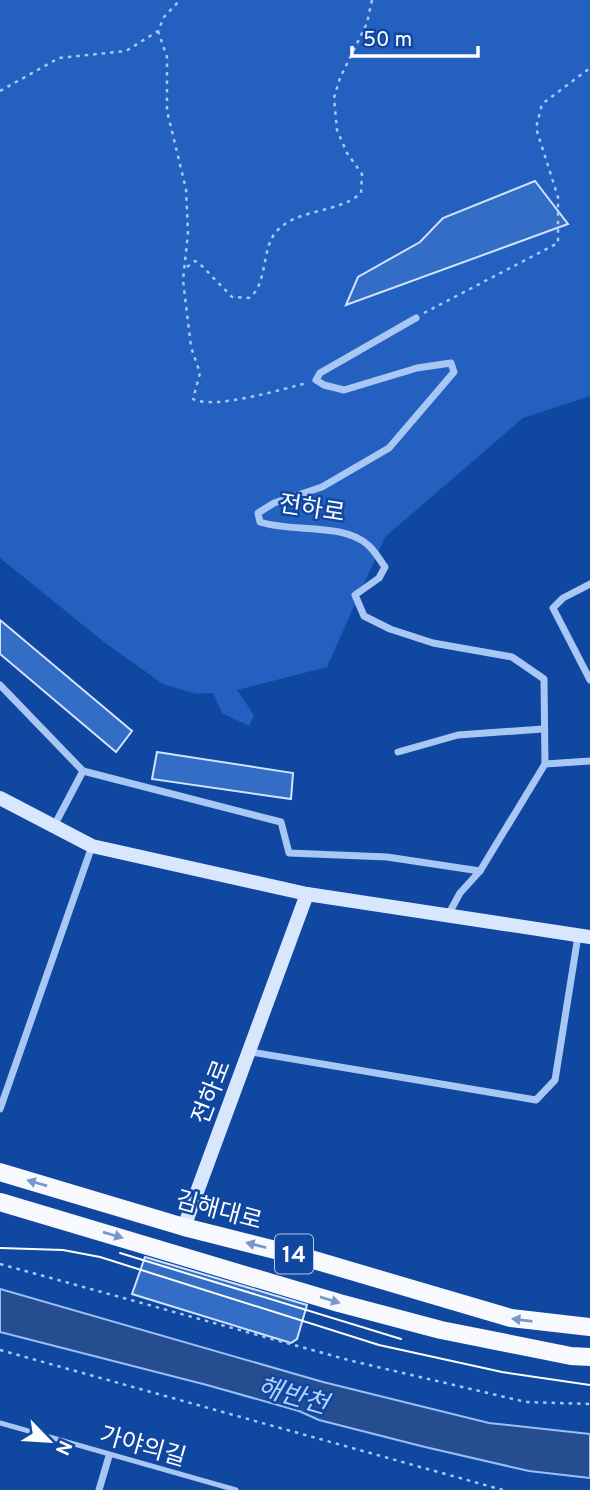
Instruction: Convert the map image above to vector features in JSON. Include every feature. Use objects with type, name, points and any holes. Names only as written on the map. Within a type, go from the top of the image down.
[{"type":"main road","points":[[0,798],[92,846],[307,894],[584,937]]},
{"type":"main road","name":"전하로","points":[[184,1227],[251,1052],[307,894]]},
{"type":"main road","name":"김해대로","points":[[0,1172],[184,1227],[307,1258],[510,1318],[590,1327]]},
{"type":"main road","points":[[0,1202],[441,1330],[571,1356],[590,1357]]},
{"type":"street","points":[[316,380],[320,373],[416,318]]},
{"type":"street","name":"전하로","points":[[316,380],[324,386],[344,390],[417,368],[451,363],[454,372],[389,448],[322,487],[274,503],[258,513],[260,522],[274,527],[332,530],[367,543],[385,567],[379,578],[355,595],[364,616],[433,642],[512,657],[544,679],[546,698],[542,729],[545,764]]},
{"type":"street","points":[[590,584],[562,598],[553,608],[590,680]]},
{"type":"street","points":[[0,685],[83,771],[281,822],[289,853],[387,858],[480,871]]},
{"type":"street","points":[[398,752],[458,735],[542,729]]},
{"type":"street","points":[[446,917],[460,893],[480,871],[515,808],[545,764],[590,761]]},
{"type":"street","points":[[53,828],[83,771]]},
{"type":"street","points":[[0,1109],[92,846]]},
{"type":"street","points":[[251,1052],[536,1100],[555,1080],[584,937]]},
{"type":"street","points":[[99,1490],[109,1456]]},
{"type":"lane","name":"가야의길","points":[[0,1423],[236,1490]]},
{"type":"path","points":[[0,91],[59,58],[126,51],[158,31],[164,17],[180,0]]},
{"type":"path","points":[[187,267],[195,261],[199,262],[232,297],[249,298],[257,289],[269,243],[278,229],[347,202],[361,193],[362,174],[340,137],[334,98],[340,78],[367,23],[372,0]]},
{"type":"path","points":[[158,31],[167,57],[167,111],[186,189],[187,267],[183,281],[187,318],[200,373],[192,395],[194,401],[209,402],[264,394],[316,380]]},
{"type":"path","points":[[416,318],[558,243],[558,197],[536,128],[542,104],[590,68]]},
{"type":"path","points":[[0,1264],[352,1361],[526,1402],[590,1404]]},
{"type":"path","points":[[0,1350],[503,1490]]},
{"type":"shaded area","points":[[0,0],[590,0],[590,396],[523,418],[385,537],[327,667],[237,690],[254,715],[249,726],[222,713],[213,693],[196,694],[163,684],[104,642],[0,558]]},
{"type":"water","name":"해반천","points":[[0,1289],[323,1382],[489,1423],[590,1434],[590,1478],[529,1471],[425,1447],[319,1420],[299,1411],[207,1385],[0,1332]]},
{"type":"building","points":[[535,181],[568,224],[346,305],[358,277],[420,242],[443,218]]},
{"type":"building","points":[[0,620],[132,731],[116,752],[0,654]]},
{"type":"building","points":[[157,752],[293,773],[291,799],[152,779]]},
{"type":"building","points":[[145,1257],[307,1305],[297,1339],[291,1343],[132,1294]]},
{"type":"tram line","points":[[0,1248],[63,1250],[100,1257],[379,1345],[502,1372],[590,1385]]},
{"type":"tram line","points":[[120,1253],[401,1339]]}]
